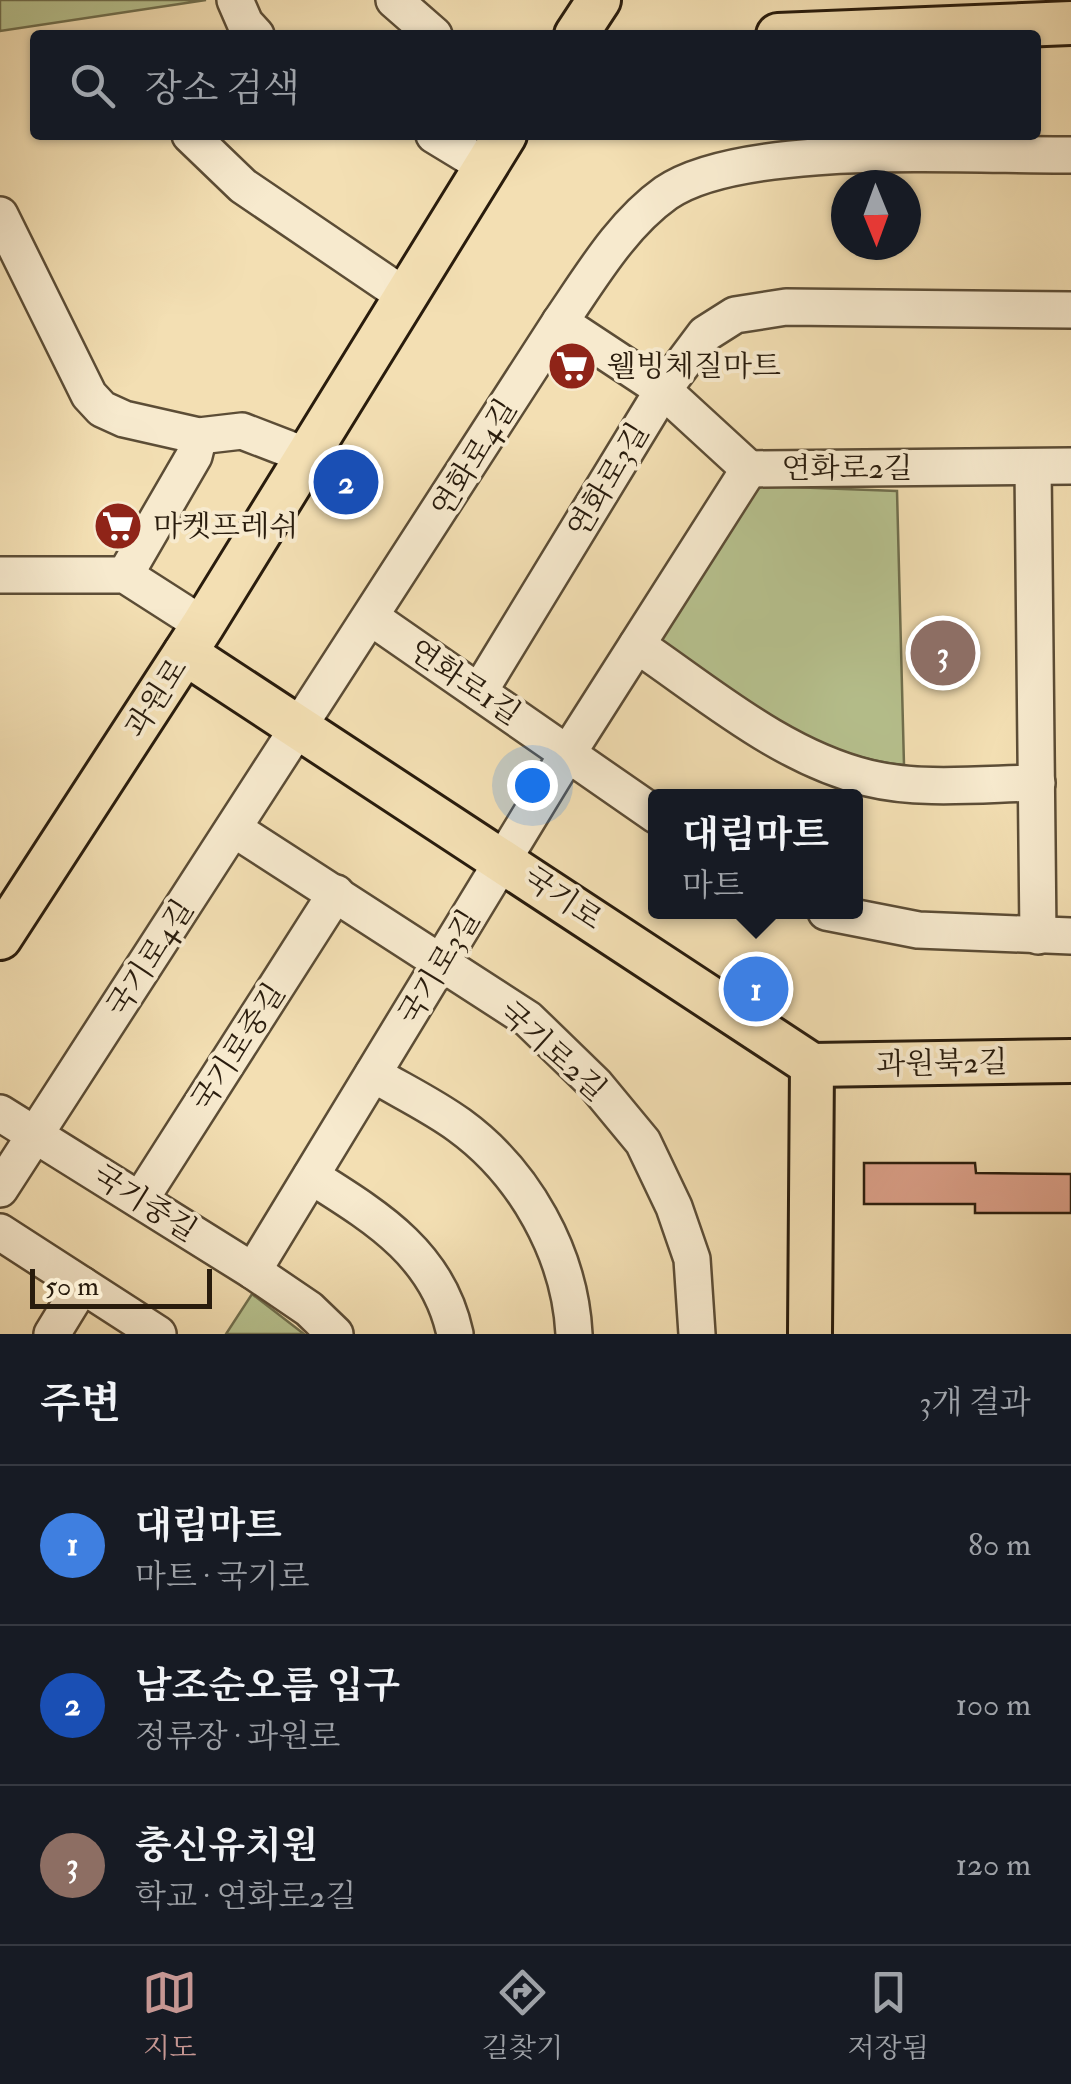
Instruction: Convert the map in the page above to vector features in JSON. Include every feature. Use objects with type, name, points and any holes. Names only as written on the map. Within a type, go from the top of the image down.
[{"type":"main road","points":[[579,30],[598,0]]},
{"type":"main road","points":[[852,30],[1060,16]]},
{"type":"main road","name":"과원로","points":[[0,938],[194,639],[495,150]]},
{"type":"main road","name":"국기로","points":[[194,639],[300,727],[812,1065]]},
{"type":"main road","name":"과원북2길","points":[[812,1065],[1071,1060]]},
{"type":"main road","points":[[810,1334],[812,1065]]},
{"type":"street","points":[[236,0],[251,30]]},
{"type":"street","points":[[394,0],[428,30]]},
{"type":"street","points":[[195,140],[243,186],[405,296]]},
{"type":"street","points":[[454,140],[495,150]]},
{"type":"street","name":"연화로4길","points":[[300,727],[560,322],[620,236],[666,193],[710,172],[778,158],[1071,155]]},
{"type":"street","points":[[0,215],[89,394],[102,409],[124,419],[199,436],[242,431],[307,456]]},
{"type":"street","name":"연화로3길","points":[[479,692],[663,390],[705,334],[735,315],[786,308],[1071,310]]},
{"type":"street","points":[[560,322],[663,390],[749,469]]},
{"type":"street","points":[[125,575],[194,456],[199,436]]},
{"type":"street","name":"연화로2길","points":[[504,859],[749,469],[1071,466]]},
{"type":"street","points":[[862,919],[918,930],[1054,936],[1036,783],[1034,467]]},
{"type":"street","points":[[0,575],[125,575],[194,639]]},
{"type":"street","name":"연화로1길","points":[[372,618],[648,809]]},
{"type":"street","points":[[637,645],[778,741],[870,779],[917,784],[1036,783]]},
{"type":"street","name":"국기로4길","points":[[0,1189],[300,727]]},
{"type":"street","name":"국기로2길","points":[[234,829],[528,1019],[594,1084],[643,1142],[674,1207],[692,1258],[697,1334]]},
{"type":"street","name":"국기로3길","points":[[253,1271],[504,859]]},
{"type":"street","name":"국기로중길","points":[[140,1200],[336,894]]},
{"type":"street","points":[[373,1074],[460,1126],[529,1196],[572,1295],[574,1334]]},
{"type":"street","name":"국기중길","points":[[0,1113],[253,1271],[309,1309],[335,1334]]},
{"type":"street","points":[[311,1176],[411,1245],[450,1310],[455,1334]]},
{"type":"street","points":[[0,1232],[158,1334]]},
{"type":"street","points":[[52,1334],[82,1285]]},
{"type":"green space","points":[[0,0],[206,0],[0,31]]},
{"type":"green space","points":[[763,486],[897,491],[904,765],[837,750],[805,737],[716,684],[661,642],[663,624],[747,493]]},
{"type":"green space","points":[[252,1294],[304,1334],[226,1334]]},
{"type":"building","points":[[864,1163],[975,1163],[976,1173],[1071,1174],[1071,1213],[975,1213],[975,1204],[864,1204]]},
{"type":"place","name":"웰빙체질마트","points":[[572,366]]},
{"type":"place","name":"남조순오름 입구","points":[[346,482]]},
{"type":"place","name":"마켓프레쉬","points":[[118,526]]},
{"type":"place","name":"충신유치원","points":[[943,653]]},
{"type":"place","name":"대림마트","points":[[756,989]]}]
